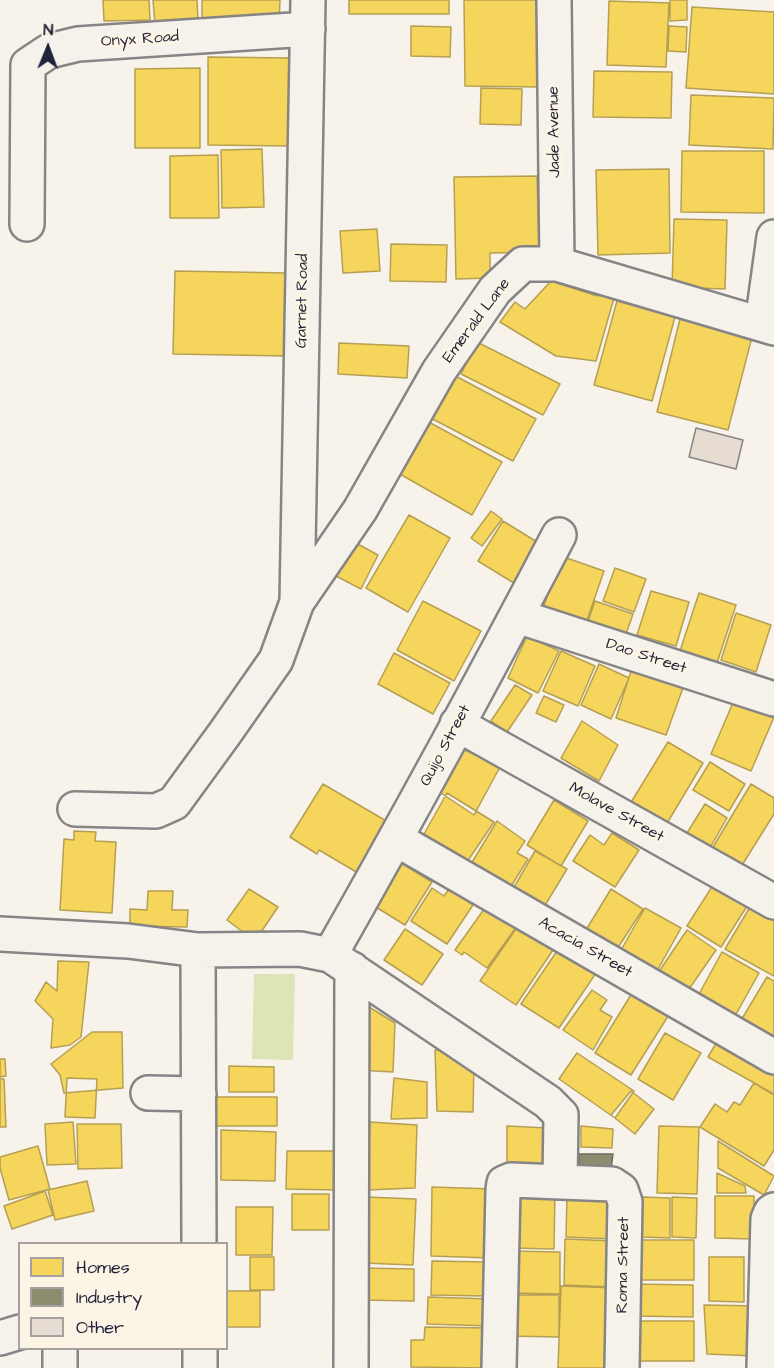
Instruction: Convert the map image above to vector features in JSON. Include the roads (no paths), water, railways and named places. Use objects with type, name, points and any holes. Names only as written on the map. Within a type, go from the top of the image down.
[{"type":"street","name":"Jade Avenue","points":[[554,0],[557,264]]},
{"type":"street","name":"Onyx Road","points":[[27,224],[28,65],[49,51],[78,44],[308,14]]},
{"type":"street","name":"Garnet Road","points":[[297,602],[308,14]]},
{"type":"street","points":[[768,326],[774,237]]},
{"type":"street","name":"Emerald Lane","points":[[297,602],[360,510],[440,371],[495,290],[523,264],[557,264],[768,326]]},
{"type":"street","name":"Quijo Street","points":[[341,962],[396,839],[559,535]]},
{"type":"street","points":[[75,809],[156,811],[174,803],[276,660],[297,602]]},
{"type":"street","name":"Dao Street","points":[[517,616],[774,699]]},
{"type":"street","name":"Molave Street","points":[[457,724],[774,902]]},
{"type":"street","name":"Acacia Street","points":[[396,839],[774,1057]]},
{"type":"street","points":[[0,934],[128,941],[198,950],[300,949],[341,962],[548,1102],[561,1115],[560,1182],[511,1180],[504,1183],[499,1368]]},
{"type":"street","points":[[198,950],[200,1242]]},
{"type":"street","points":[[341,962],[351,1368]]},
{"type":"street","points":[[148,1093],[199,1094]]},
{"type":"street","name":"Roma Street","points":[[560,1182],[612,1185],[621,1190],[625,1203],[622,1368]]},
{"type":"street","points":[[764,1368],[768,1219],[774,1210]]},
{"type":"street","points":[[0,1338],[18,1333]]},
{"type":"street","points":[[60,1350],[60,1368]]},
{"type":"street","points":[[200,1350],[200,1368]]}]
